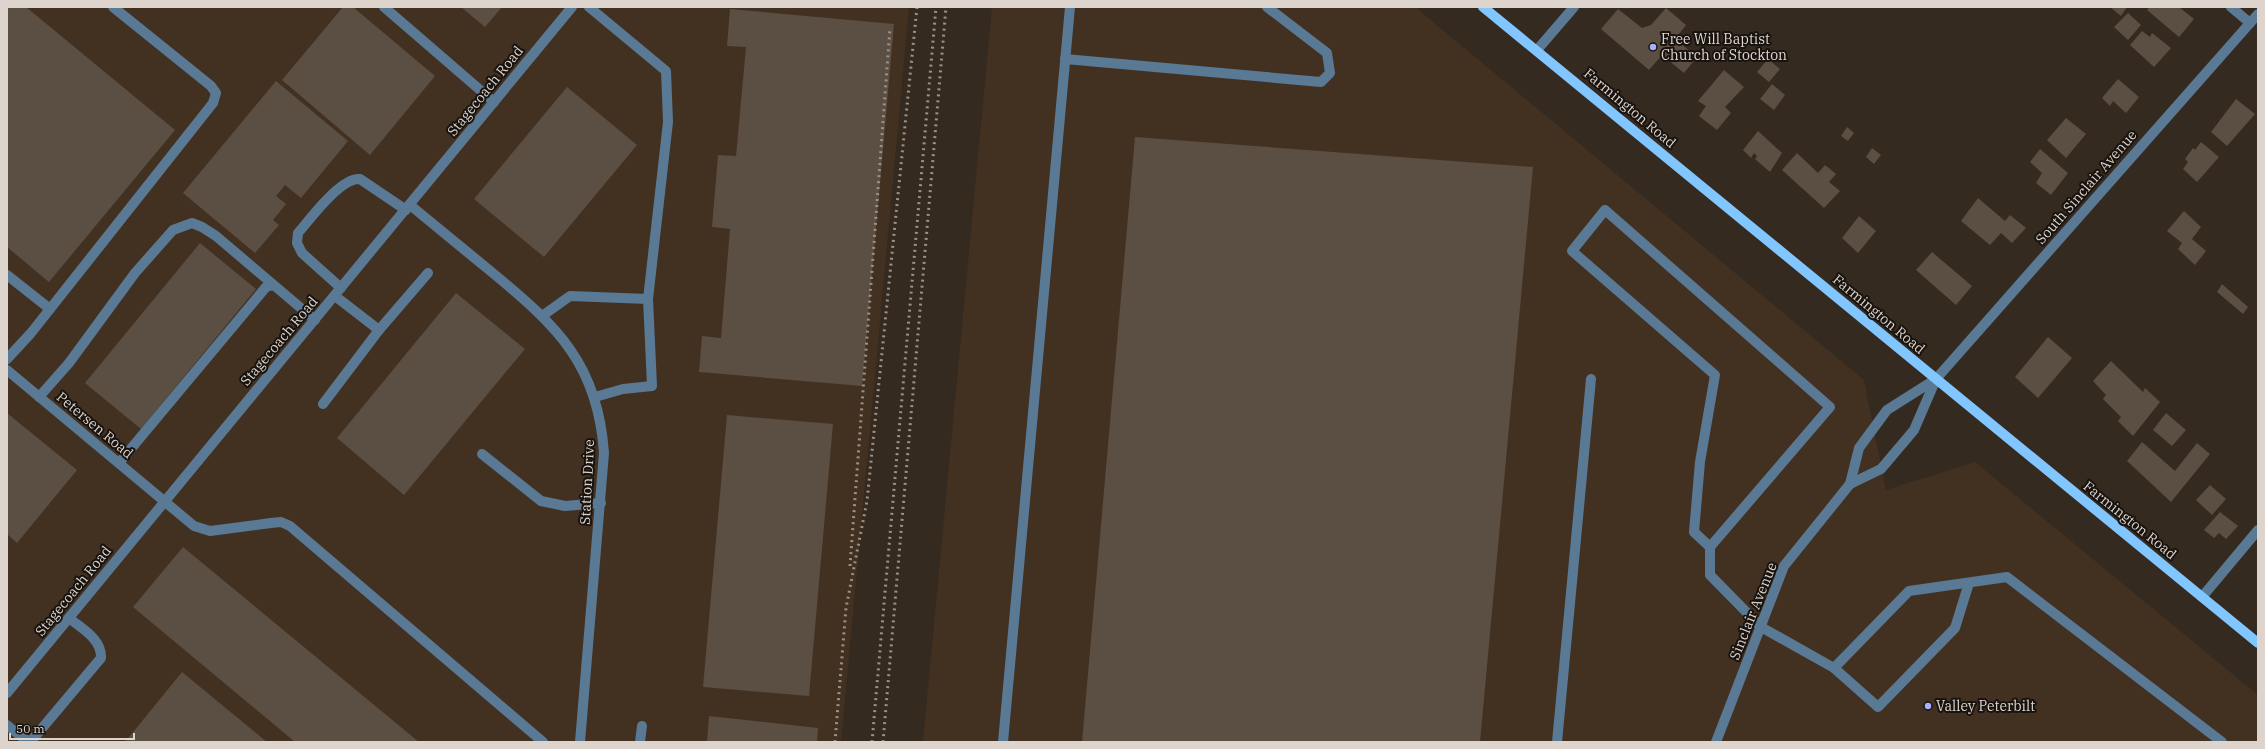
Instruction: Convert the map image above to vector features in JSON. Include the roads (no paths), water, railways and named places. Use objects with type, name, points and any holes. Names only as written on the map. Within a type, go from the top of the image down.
[{"type":"main road","name":"Farmington Road","points":[[1483,7],[2258,643]]},
{"type":"street","points":[[7,359],[50,309],[213,103],[216,93],[211,86],[113,7]]},
{"type":"street","points":[[384,7],[494,102]]},
{"type":"street","name":"Stagecoach Road","points":[[7,693],[572,7]]},
{"type":"street","points":[[589,7],[666,72],[668,122],[648,299],[652,386],[623,390],[595,397]]},
{"type":"street","points":[[1003,742],[1070,7]]},
{"type":"street","points":[[1065,59],[1321,82],[1330,73],[1327,54],[1267,7]]},
{"type":"street","points":[[1537,50],[1574,7]]},
{"type":"street","points":[[2231,7],[2250,23]]},
{"type":"street","name":"South Sinclair Avenue","points":[[1936,379],[2258,14]]},
{"type":"street","name":"Station Drive","points":[[338,292],[302,253],[297,243],[298,233],[342,185],[353,178],[360,179],[408,208],[542,316],[555,328],[576,356],[595,397],[603,431],[604,453],[580,742]]},
{"type":"street","points":[[1710,547],[1694,532],[1700,462],[1715,375],[1572,251],[1605,210],[1830,407],[1710,547],[1710,575],[1761,627],[1834,668],[1878,707],[1955,628],[1969,583]]},
{"type":"street","points":[[39,397],[69,363],[135,272],[173,230],[192,223],[202,227],[216,236],[315,320]]},
{"type":"street","points":[[322,404],[379,330],[428,273]]},
{"type":"street","points":[[7,274],[50,309]]},
{"type":"street","points":[[119,463],[266,287],[273,285]]},
{"type":"street","points":[[338,292],[379,330]]},
{"type":"street","points":[[542,316],[570,296],[648,299]]},
{"type":"street","name":"Petersen Road","points":[[7,370],[165,502],[201,530],[210,531],[281,522],[290,526],[543,742]]},
{"type":"street","points":[[1557,742],[1591,379]]},
{"type":"street","name":"Sinclair Avenue","points":[[1716,742],[1784,566],[1850,484],[1859,448],[1887,410],[1936,379]]},
{"type":"street","name":"Sinclair Avenue","points":[[1850,484],[1881,469],[1914,430],[1936,379]]},
{"type":"street","points":[[482,454],[541,501],[565,506],[601,503]]},
{"type":"street","points":[[2202,597],[2258,530]]},
{"type":"street","points":[[1834,668],[1909,591],[2007,577],[2222,742]]},
{"type":"street","points":[[7,725],[24,739],[30,741],[34,739],[101,658],[101,649],[96,641],[69,618]]},
{"type":"street","points":[[640,742],[642,726]]},
{"type":"railway","points":[[835,742],[846,608],[867,501],[917,7]]},
{"type":"railway","points":[[872,742],[936,7]]},
{"type":"railway","points":[[883,742],[946,7]]},
{"type":"railway","points":[[850,566],[890,28]]},
{"type":"place","name":"Free Will Baptist Church of Stockton","points":[[1653,47]]},
{"type":"place","name":"Valley Peterbilt","points":[[1928,706]]}]
